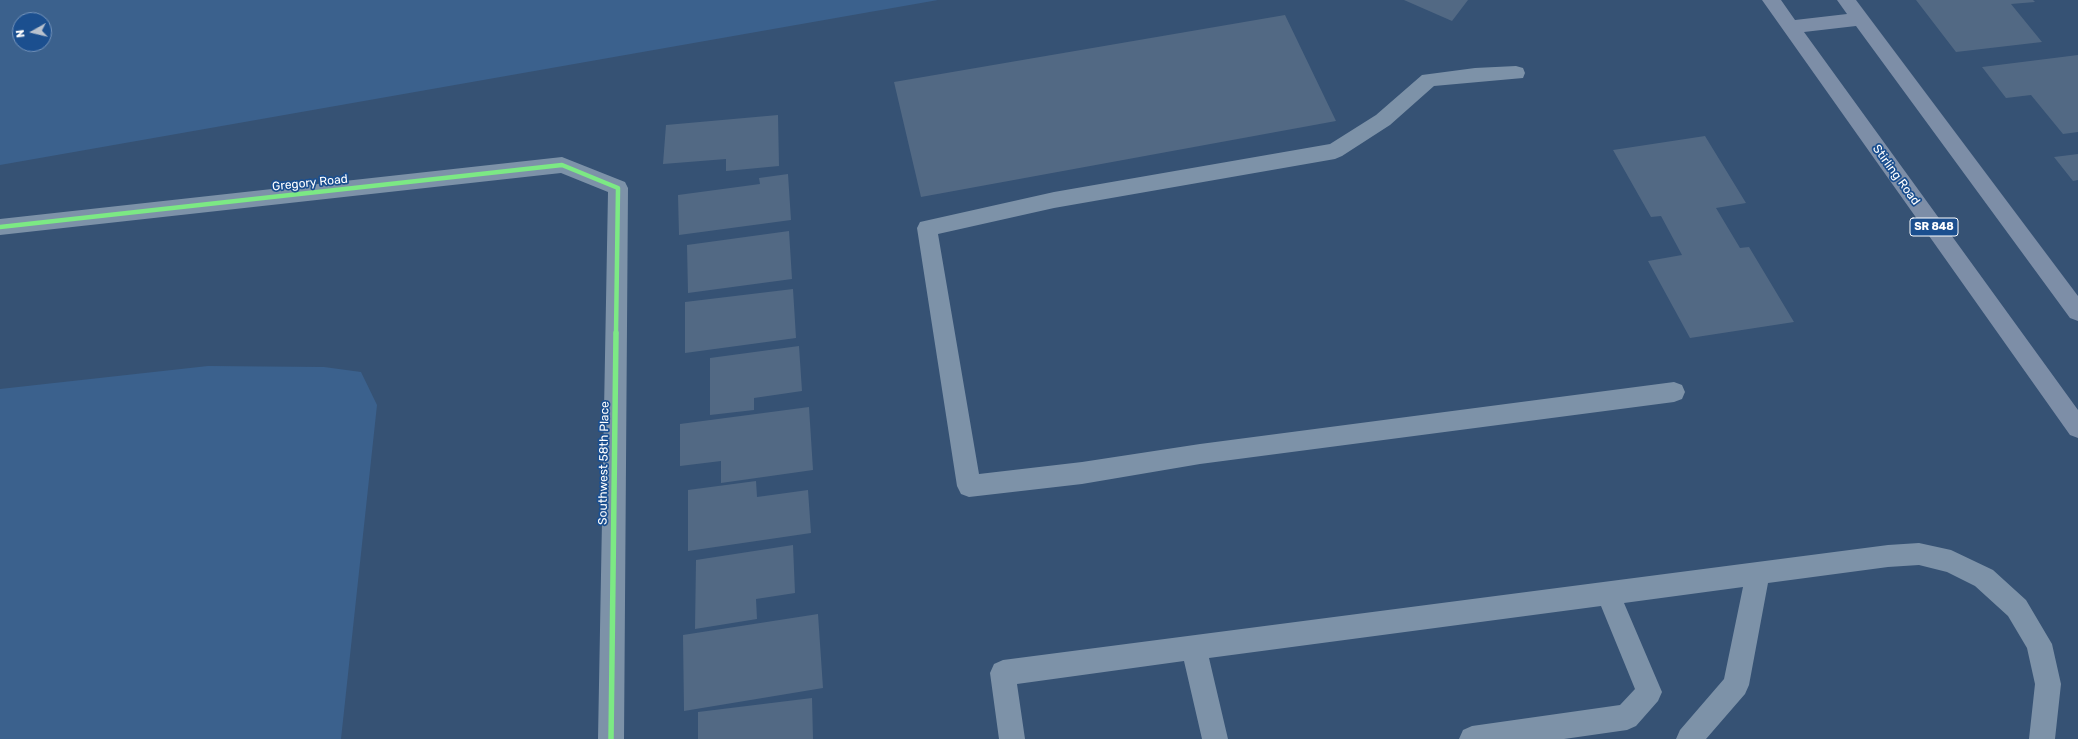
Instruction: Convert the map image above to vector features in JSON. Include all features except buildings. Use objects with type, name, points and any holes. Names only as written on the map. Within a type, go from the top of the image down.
[{"type":"main road","name":"Stirling Road","points":[[1771,0],[2078,428]]},
{"type":"main road","points":[[1846,0],[2078,312]]},
{"type":"main road","points":[[1790,27],[1860,19]]},
{"type":"street","points":[[1516,73],[1475,75],[1429,80],[1383,120],[1335,151],[1054,200],[927,228],[969,486],[1082,473],[1200,454],[1674,392]]},
{"type":"street","name":"Gregory Road","points":[[0,227],[562,165],[618,188]]},
{"type":"street","name":"Southwest 58th Place","points":[[610,739],[618,188]]},
{"type":"street","points":[[1012,739],[1003,673],[1888,556],[1919,554],[1951,561],[1984,578],[2017,608],[2039,644],[2048,684],[2042,739]]},
{"type":"street","points":[[1689,739],[1736,685],[1758,574]]},
{"type":"street","points":[[1472,739],[1627,717],[1649,692],[1608,593]]},
{"type":"street","points":[[1194,648],[1215,739]]},
{"type":"water","points":[[0,0],[938,0],[0,165]]},
{"type":"water","points":[[208,366],[324,367],[361,372],[377,405],[341,739],[0,739],[0,389]]},
{"type":"cycle path","points":[[0,227],[562,165],[618,188],[611,739]]}]
